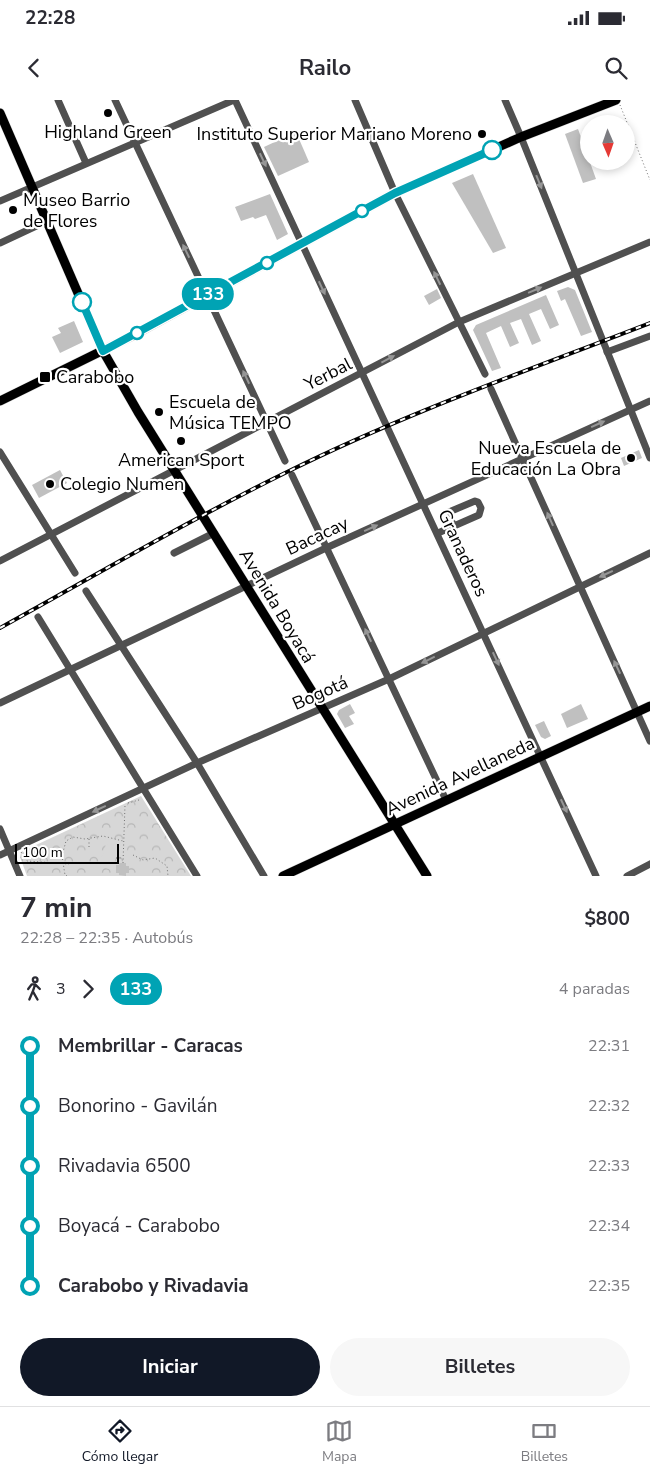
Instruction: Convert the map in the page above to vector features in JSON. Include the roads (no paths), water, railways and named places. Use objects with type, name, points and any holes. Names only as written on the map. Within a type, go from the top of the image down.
[{"type":"main road","points":[[0,401],[103,351],[395,193],[521,137],[617,100]]},
{"type":"main road","name":"Avenida Boyacá","points":[[0,113],[103,351],[138,412],[427,876]]},
{"type":"main road","name":"Avenida Avellaneda","points":[[283,876],[650,706]]},
{"type":"street","points":[[58,100],[86,163]]},
{"type":"street","points":[[115,100],[285,461]]},
{"type":"street","points":[[0,200],[235,100]]},
{"type":"street","name":"Granaderos","points":[[235,100],[596,876]]},
{"type":"street","points":[[355,100],[395,193],[485,374]]},
{"type":"street","points":[[505,100],[650,458]]},
{"type":"street","points":[[0,243],[47,221]]},
{"type":"street","name":"Yerbal","points":[[0,561],[459,322],[650,242]]},
{"type":"street","points":[[608,352],[650,336]]},
{"type":"street","points":[[491,389],[650,741]]},
{"type":"street","name":"Bacacay","points":[[0,703],[326,548],[650,401]]},
{"type":"street","points":[[0,452],[75,573]]},
{"type":"street","points":[[292,475],[446,800]]},
{"type":"street","points":[[438,533],[454,526],[479,515],[481,508],[478,502],[475,501],[449,512],[448,514],[454,526]]},
{"type":"street","points":[[174,553],[214,533]]},
{"type":"street","name":"Bogotá","points":[[0,855],[197,763],[389,680],[650,553]]},
{"type":"street","points":[[86,591],[197,763],[264,876]]},
{"type":"street","points":[[38,617],[197,876]]},
{"type":"street","points":[[0,829],[20,876]]},
{"type":"street","points":[[627,876],[650,864]]},
{"type":"railway","points":[[0,628],[216,508],[333,450],[423,411],[650,323]]},
{"type":"place","name":"Highland Green","points":[[108,113]]},
{"type":"place","name":"Instituto Superior Mariano Moreno","points":[[482,134]]},
{"type":"place","name":"Museo Barrio de Flores","points":[[13,210]]},
{"type":"place","name":"Carabobo","points":[[45,377]]},
{"type":"place","name":"Escuela de Música TEMPO","points":[[159,412]]},
{"type":"place","name":"American Sport","points":[[181,441]]},
{"type":"place","name":"Nueva Escuela de Educación La Obra","points":[[631,458]]},
{"type":"place","name":"Colegio Numen","points":[[50,484]]}]
